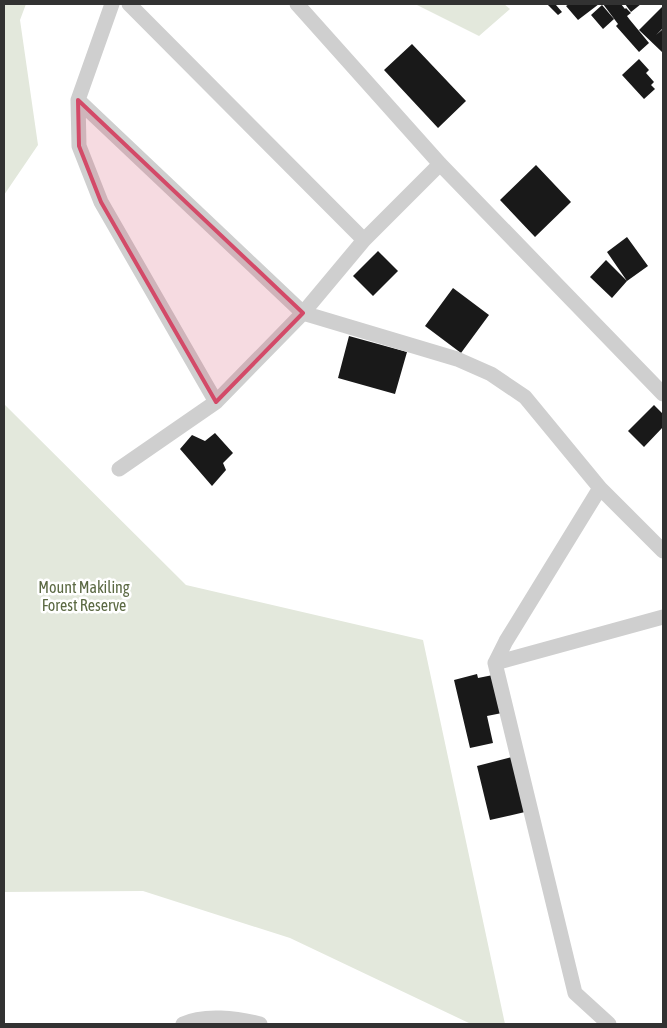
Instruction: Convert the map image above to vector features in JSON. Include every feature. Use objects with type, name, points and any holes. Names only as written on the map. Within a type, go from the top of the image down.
[{"type":"street","points":[[112,4],[78,100],[79,146],[101,202],[216,402]]},
{"type":"street","points":[[129,4],[364,240]]},
{"type":"street","points":[[297,4],[440,164],[663,394]]},
{"type":"street","points":[[78,100],[303,313],[457,359],[491,374],[525,397],[600,488],[663,551]]},
{"type":"street","points":[[119,469],[216,402],[303,313],[364,240],[440,164]]},
{"type":"street","points":[[600,488],[506,641],[495,663],[575,993],[609,1024]]},
{"type":"street","points":[[495,663],[663,617]]},
{"type":"street","points":[[183,1024],[195,1019],[246,1020],[260,1024]]},
{"type":"highlighted area","points":[[78,100],[303,313],[216,402],[101,202],[79,146]]},
{"type":"green space","points":[[4,4],[26,4],[20,20],[38,145],[4,195]]},
{"type":"green space","points":[[415,4],[504,4],[510,9],[479,36]]},
{"type":"green space","name":"Mount Makiling Forest Reserve","points":[[4,404],[186,585],[423,640],[505,1024],[471,1024],[290,938],[143,891],[4,892]]},
{"type":"building","points":[[547,4],[558,4],[556,5],[562,12],[558,15]]},
{"type":"building","points":[[569,4],[599,4],[578,20],[566,6]]},
{"type":"building","points":[[603,4],[621,4],[626,8],[631,13],[627,16],[649,43],[639,52],[616,26],[618,24]]},
{"type":"building","points":[[625,4],[641,4],[631,12]]},
{"type":"building","points":[[602,5],[614,19],[603,29],[591,15]]},
{"type":"building","points":[[663,6],[663,28],[656,35],[663,29],[662,52],[639,30]]},
{"type":"building","points":[[412,44],[466,101],[438,128],[384,70]]},
{"type":"building","points":[[639,59],[649,70],[646,73],[654,82],[651,85],[655,89],[644,99],[622,75]]},
{"type":"building","points":[[536,165],[571,202],[535,237],[500,200]]},
{"type":"building","points":[[627,237],[648,266],[627,281],[607,252]]},
{"type":"building","points":[[378,251],[398,271],[373,296],[353,276]]},
{"type":"building","points":[[606,260],[627,281],[612,298],[590,277]]},
{"type":"building","points":[[453,288],[489,315],[461,353],[425,326]]},
{"type":"building","points":[[349,336],[407,352],[395,394],[338,378]]},
{"type":"building","points":[[654,405],[663,414],[663,427],[644,447],[628,431]]},
{"type":"building","points":[[215,433],[233,453],[223,463],[226,470],[212,486],[180,449],[192,435],[205,441]]},
{"type":"building","points":[[477,674],[478,678],[493,675],[502,713],[487,716],[493,743],[470,748],[454,680]]},
{"type":"building","points":[[512,757],[525,812],[490,820],[477,766]]}]
